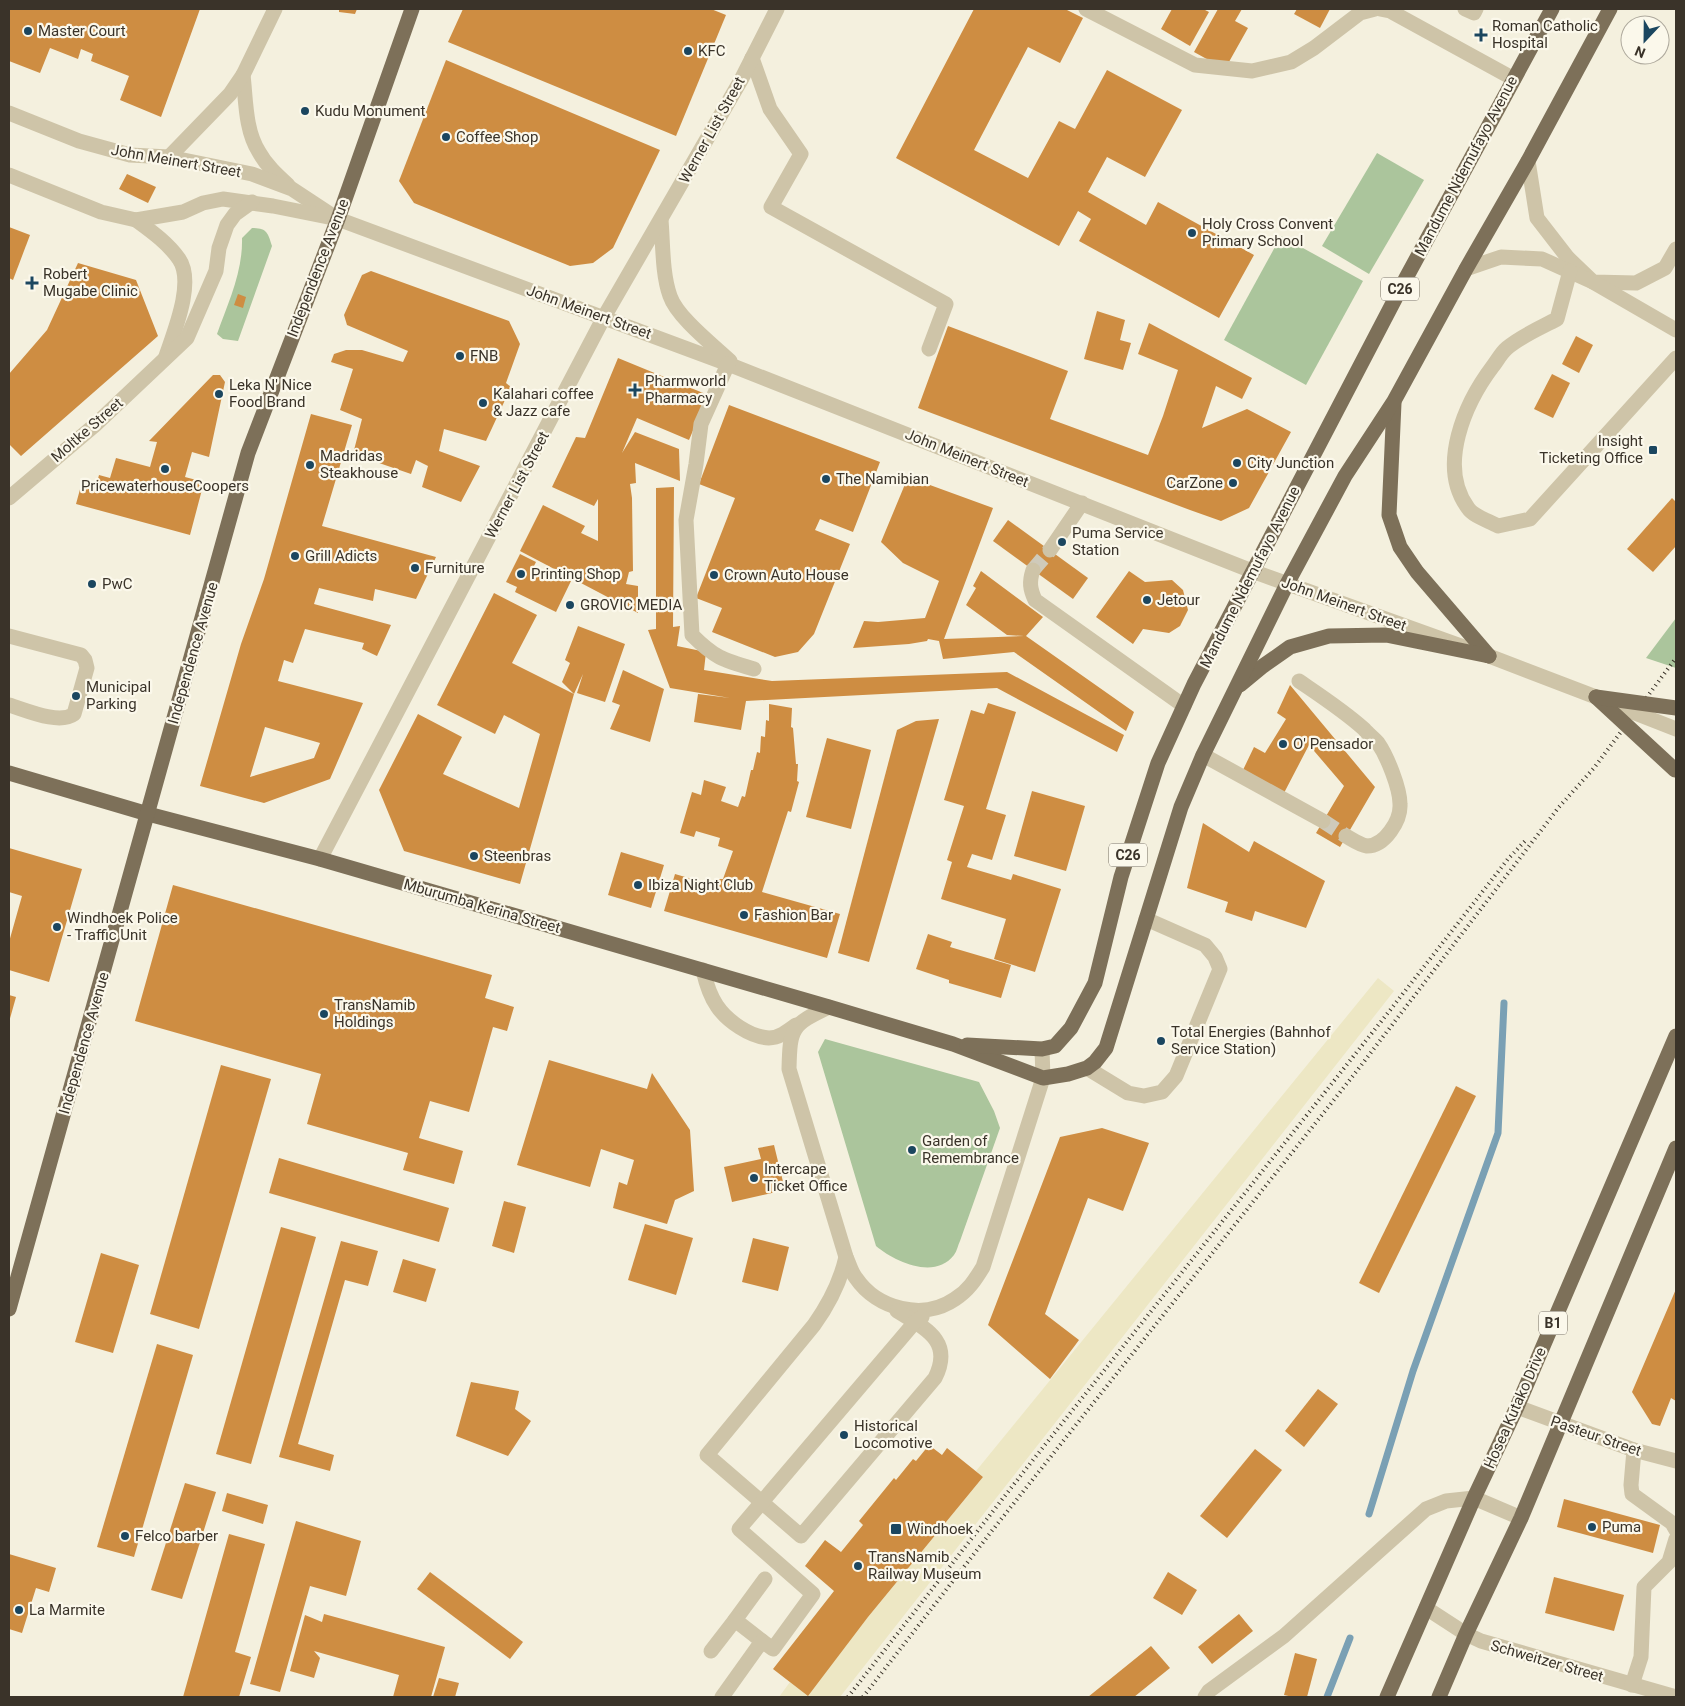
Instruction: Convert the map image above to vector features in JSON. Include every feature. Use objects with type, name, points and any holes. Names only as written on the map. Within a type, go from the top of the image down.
[{"type":"main road","name":"Independence Avenue","points":[[9,1309],[248,453],[338,219],[412,9]]},
{"type":"main road","name":"Mandume Ndemufayo Avenue","points":[[1042,1049],[1054,1046],[1071,1028],[1095,983],[1124,868],[1158,763],[1184,706],[1406,278],[1552,9]]},
{"type":"main road","name":"C26","points":[[1087,1068],[1096,1062],[1106,1048],[1181,807],[1203,755],[1234,691],[1287,584],[1345,476],[1394,401],[1610,9]]},
{"type":"main road","points":[[1394,401],[1389,515],[1397,539],[1416,572],[1489,656]]},
{"type":"main road","points":[[1234,691],[1263,666],[1290,648],[1329,636],[1386,635],[1489,656]]},
{"type":"main road","points":[[1596,697],[1676,708]]},
{"type":"main road","points":[[1596,697],[1675,771]]},
{"type":"main road","name":"Mburumba Kerina Street","points":[[9,773],[148,814],[320,859],[953,1044]]},
{"type":"main road","points":[[1667,1059],[1676,1026]]},
{"type":"main road","name":"Hosea Kutako Drive","points":[[1387,1697],[1474,1498],[1517,1407],[1676,1036]]},
{"type":"main road","points":[[953,1044],[1042,1049]]},
{"type":"main road","points":[[953,1044],[1043,1078],[1068,1074],[1087,1068]]},
{"type":"main road","points":[[1439,1697],[1466,1634],[1521,1518],[1676,1148]]},
{"type":"street","points":[[169,157],[230,94],[243,75],[275,9]]},
{"type":"street","name":"Werner List Street","points":[[320,859],[604,317],[741,80],[777,9]]},
{"type":"street","points":[[1086,9],[1195,65],[1252,71],[1291,62],[1314,48],[1360,12],[1375,9]]},
{"type":"street","points":[[1380,9],[1390,11],[1514,79]]},
{"type":"street","points":[[1466,9],[1474,14],[1476,9]]},
{"type":"street","points":[[752,58],[770,109],[801,154],[771,207],[946,304],[929,350]]},
{"type":"street","points":[[243,75],[250,133],[258,151],[269,166],[292,189]]},
{"type":"street","name":"John Meinert Street","points":[[9,113],[79,142],[130,155],[169,157],[252,174],[292,189],[338,219]]},
{"type":"street","points":[[1528,160],[1537,218],[1568,258],[1593,282],[1636,283],[1672,263],[1676,249]]},
{"type":"street","name":"John Meinert Street","points":[[9,175],[101,212],[136,220],[183,212],[203,203],[223,199],[252,202],[338,219],[732,366],[1252,572],[1489,656],[1676,729]]},
{"type":"street","name":"Moltke Street","points":[[9,498],[95,425],[187,338],[216,271],[219,248],[227,225],[235,214],[252,202]]},
{"type":"street","name":"Moltke Street","points":[[136,220],[158,236],[180,260],[185,274],[183,297],[164,360]]},
{"type":"street","points":[[661,220],[670,297],[678,312],[732,366],[701,424],[686,520],[692,635],[708,651],[724,661],[754,669]]},
{"type":"street","points":[[1466,269],[1501,257],[1542,259],[1593,282],[1676,330]]},
{"type":"street","points":[[1570,271],[1557,319],[1530,333],[1506,349],[1481,382],[1462,423],[1455,450],[1457,488],[1469,510],[1498,526],[1530,518],[1676,358]]},
{"type":"street","points":[[1050,550],[1082,504]]},
{"type":"street","points":[[1033,570],[1030,590],[1035,600],[1184,706]]},
{"type":"street","points":[[9,636],[81,655],[85,660],[87,668],[74,714],[68,718],[56,719],[9,705]]},
{"type":"street","points":[[1299,680],[1347,714],[1377,742],[1390,765],[1400,803],[1399,815],[1395,824],[1378,843],[1369,846],[1362,845],[1346,836]]},
{"type":"street","points":[[1203,755],[1323,821]]},
{"type":"street","points":[[1087,1068],[1128,1093],[1144,1096],[1162,1092],[1176,1076],[1220,969],[1215,957],[1205,945],[1146,919]]},
{"type":"street","points":[[703,970],[708,988],[724,1016],[754,1034],[769,1038],[782,1035],[809,1016],[829,1007]]},
{"type":"street","points":[[796,1025],[790,1045],[789,1069],[846,1256],[855,1277],[870,1294],[930,1332],[937,1339],[942,1359],[935,1378],[801,1536],[707,1455],[827,1307],[838,1284],[846,1256]]},
{"type":"street","points":[[890,1306],[912,1311],[934,1308],[954,1300],[971,1286],[983,1267],[1043,1078],[1042,1049]]},
{"type":"street","points":[[735,1620],[773,1649],[813,1594],[739,1529],[915,1322],[934,1308]]},
{"type":"street","name":"Pasteur Street","points":[[1517,1407],[1634,1450],[1676,1461]]},
{"type":"street","points":[[1634,1450],[1630,1485],[1632,1494],[1672,1523],[1676,1530]]},
{"type":"street","points":[[1205,1697],[1209,1691],[1284,1636],[1426,1508],[1446,1501],[1474,1498],[1521,1518]]},
{"type":"street","points":[[1632,1685],[1641,1658],[1644,1586],[1668,1562],[1676,1539]]},
{"type":"street","points":[[711,1651],[765,1579]]},
{"type":"street","name":"Schweitzer Street","points":[[1426,1608],[1466,1634],[1487,1644],[1676,1697]]},
{"type":"street","points":[[722,1697],[762,1641]]},
{"type":"green space","points":[[1377,153],[1424,180],[1369,274],[1322,246]]},
{"type":"green space","points":[[252,228],[264,230],[272,246],[238,341],[223,339],[217,334],[237,275],[242,251],[242,238]]},
{"type":"green space","points":[[1281,236],[1363,281],[1306,385],[1224,340]]},
{"type":"green space","points":[[1676,618],[1676,668],[1646,658]]},
{"type":"green space","points":[[825,1039],[979,1082],[994,1111],[1000,1128],[957,1250],[946,1262],[936,1266],[915,1266],[894,1258],[876,1246],[818,1052]]},
{"type":"shaded area","points":[[1378,978],[1394,991],[840,1697],[779,1697],[790,1682],[808,1695],[868,1617],[983,1477],[976,1471]]},
{"type":"building","points":[[9,9],[200,9],[161,117],[120,100],[129,76],[91,61],[93,54],[81,49],[78,59],[50,48],[40,73],[9,61]]},
{"type":"building","points":[[339,9],[357,9],[355,14],[339,12]]},
{"type":"building","points":[[463,9],[711,9],[726,15],[676,136],[448,42]]},
{"type":"building","points":[[974,9],[1065,9],[1083,18],[1060,63],[1028,47],[974,150],[1028,178],[1059,121],[1075,129],[1107,70],[1182,110],[1145,177],[1107,157],[1088,192],[1146,225],[1158,202],[1254,255],[1219,318],[1079,241],[1091,219],[1078,211],[1059,246],[896,158]]},
{"type":"building","points":[[1172,9],[1203,9],[1209,12],[1190,46],[1161,29]]},
{"type":"building","points":[[1218,9],[1242,9],[1235,21],[1248,28],[1225,69],[1194,52]]},
{"type":"building","points":[[1297,9],[1330,9],[1320,28],[1294,14]]},
{"type":"building","points":[[446,60],[660,150],[613,248],[593,263],[570,266],[414,203],[399,181]]},
{"type":"building","points":[[127,174],[156,187],[148,203],[119,189]]},
{"type":"building","points":[[9,227],[30,235],[13,280],[9,278]]},
{"type":"building","points":[[78,263],[136,280],[158,336],[21,456],[9,444],[9,374],[47,330]]},
{"type":"building","points":[[371,271],[509,321],[520,344],[506,383],[511,387],[486,441],[444,429],[439,451],[480,466],[461,502],[422,487],[428,466],[416,460],[411,474],[353,454],[362,419],[340,410],[353,369],[331,362],[334,354],[346,350],[362,350],[403,362],[408,351],[347,325],[344,315],[362,275]]},
{"type":"building","points":[[238,294],[246,297],[243,308],[234,305]]},
{"type":"building","points":[[1097,311],[1125,320],[1120,340],[1131,343],[1123,370],[1084,359]]},
{"type":"building","points":[[1149,323],[1252,378],[1242,399],[1216,386],[1202,428],[1247,409],[1291,432],[1249,508],[1221,521],[918,408],[948,326],[1068,371],[1050,419],[1148,455],[1178,370],[1138,354]]},
{"type":"building","points":[[1576,336],[1593,345],[1579,373],[1562,364]]},
{"type":"building","points":[[618,358],[708,395],[689,440],[637,418],[622,453],[635,432],[679,449],[680,481],[635,463],[636,483],[630,484],[632,498],[633,571],[629,572],[626,584],[638,586],[638,613],[520,551],[543,505],[585,526],[581,533],[598,541],[598,499],[594,506],[552,487],[576,437],[585,438]]},
{"type":"building","points":[[1552,374],[1570,383],[1553,418],[1534,409]]},
{"type":"building","points":[[213,375],[220,375],[225,382],[209,457],[192,452],[185,477],[204,482],[190,535],[76,504],[82,482],[96,486],[99,475],[110,478],[116,458],[150,467],[157,442],[149,441]]},
{"type":"building","points":[[729,405],[880,462],[853,532],[820,519],[815,530],[850,544],[814,634],[798,652],[775,657],[712,632],[722,608],[696,598],[735,498],[699,484]]},
{"type":"building","points":[[311,414],[352,425],[322,526],[436,557],[416,599],[375,589],[373,601],[319,588],[314,604],[391,625],[377,656],[362,649],[364,643],[305,629],[293,663],[284,660],[278,681],[363,703],[330,779],[264,803],[200,786],[241,644],[264,579]],"holes":[[[265,727],[320,743],[314,758],[250,777]]]},
{"type":"building","points":[[908,477],[993,508],[944,639],[1024,636],[1007,635],[966,605],[976,588],[973,586],[981,571],[1043,617],[1026,636],[1134,712],[1126,731],[1014,652],[943,659],[939,641],[928,639],[927,641],[909,644],[853,648],[864,621],[878,622],[925,618],[939,581],[903,563],[881,542]]},
{"type":"building","points":[[674,487],[673,627],[680,626],[677,646],[706,652],[704,670],[772,681],[1007,672],[1124,735],[1117,752],[997,688],[746,701],[741,730],[694,722],[698,694],[730,698],[670,688],[648,630],[656,629],[656,488]]},
{"type":"building","points":[[1672,498],[1676,502],[1676,546],[1653,572],[1627,549]]},
{"type":"building","points":[[1008,520],[1088,578],[1073,599],[993,541]]},
{"type":"building","points":[[520,554],[536,562],[532,570],[550,579],[553,572],[571,581],[556,612],[515,592],[517,587],[506,582]]},
{"type":"building","name":"Jetour","points":[[1129,571],[1145,582],[1172,580],[1183,590],[1188,610],[1180,626],[1169,633],[1143,629],[1133,644],[1096,617]]},
{"type":"building","points":[[494,593],[537,615],[512,663],[574,694],[520,884],[404,851],[379,790],[418,714],[462,737],[443,774],[519,808],[540,734],[504,715],[495,734],[437,705]]},
{"type":"building","points":[[578,626],[625,644],[605,702],[577,693],[583,674],[574,694],[562,682],[570,663],[565,660]]},
{"type":"building","points":[[623,670],[664,689],[650,742],[610,729],[620,705],[612,702]]},
{"type":"building","points":[[1290,685],[1375,787],[1340,847],[1316,833],[1344,786],[1309,745],[1284,793],[1243,770],[1254,747],[1265,753],[1286,719],[1277,713]]},
{"type":"building","points":[[988,703],[1016,712],[986,809],[1006,815],[992,860],[972,854],[967,867],[1011,880],[1013,874],[1061,889],[1035,972],[994,959],[1006,919],[941,899],[952,862],[947,860],[964,806],[944,800],[971,710],[984,714]]},
{"type":"building","points":[[769,704],[792,708],[791,727],[793,728],[796,764],[798,764],[797,781],[799,782],[791,812],[788,811],[762,892],[840,914],[827,958],[664,911],[675,874],[716,886],[719,879],[723,879],[733,851],[718,846],[720,838],[696,831],[694,837],[680,833],[692,792],[701,795],[704,780],[726,787],[721,801],[738,807],[742,796],[745,797],[757,752],[760,753],[761,736],[765,737],[766,720],[769,721]]},
{"type":"building","points":[[939,719],[869,962],[838,953],[897,730],[916,721]]},
{"type":"building","points":[[827,738],[871,750],[851,829],[806,817]]},
{"type":"building","points":[[1032,791],[1085,806],[1066,871],[1014,856]]},
{"type":"building","points":[[1203,823],[1249,852],[1254,841],[1325,881],[1306,928],[1255,911],[1252,921],[1225,912],[1228,902],[1187,888]]},
{"type":"building","points":[[9,848],[82,869],[49,982],[9,970],[9,942],[22,896],[9,892]]},
{"type":"building","points":[[621,852],[664,865],[651,908],[608,895]]},
{"type":"building","name":"TransNamib Holdings","points":[[173,885],[492,975],[485,998],[514,1007],[507,1031],[493,1027],[469,1112],[430,1101],[419,1138],[463,1151],[454,1184],[403,1170],[408,1153],[307,1124],[321,1074],[135,1021]]},
{"type":"building","points":[[928,934],[952,942],[950,947],[1011,965],[1001,998],[949,983],[949,980],[916,969]]},
{"type":"building","points":[[9,995],[16,997],[9,1022]]},
{"type":"building","points":[[549,1060],[647,1089],[652,1073],[690,1130],[694,1191],[675,1200],[667,1224],[613,1208],[619,1182],[627,1185],[634,1160],[601,1149],[590,1187],[517,1165]]},
{"type":"building","points":[[221,1065],[271,1079],[199,1329],[150,1314]]},
{"type":"building","points":[[1456,1086],[1476,1096],[1379,1293],[1359,1283]]},
{"type":"building","points":[[1102,1128],[1149,1143],[1123,1211],[1088,1198],[1045,1314],[1079,1340],[1050,1379],[988,1325],[1060,1137]]},
{"type":"building","name":"Intercape Ticket Office","points":[[774,1145],[785,1190],[732,1202],[724,1167],[761,1159],[758,1148]]},
{"type":"building","points":[[279,1158],[449,1208],[439,1242],[269,1193]]},
{"type":"building","points":[[504,1201],[526,1207],[514,1253],[492,1246]]},
{"type":"building","points":[[645,1224],[693,1238],[676,1295],[628,1280]]},
{"type":"building","points":[[281,1227],[316,1237],[251,1464],[216,1454]]},
{"type":"building","points":[[753,1238],[789,1247],[778,1291],[742,1282]]},
{"type":"building","points":[[341,1241],[378,1251],[368,1286],[345,1280],[298,1444],[334,1455],[330,1471],[279,1457]]},
{"type":"building","points":[[101,1253],[139,1265],[113,1353],[75,1342]]},
{"type":"building","points":[[403,1259],[436,1269],[426,1302],[393,1292]]},
{"type":"building","points":[[1676,1289],[1676,1401],[1671,1398],[1660,1426],[1652,1424],[1632,1392]]},
{"type":"building","points":[[157,1344],[193,1355],[134,1557],[97,1547]]},
{"type":"building","points":[[471,1382],[519,1391],[515,1409],[531,1421],[508,1456],[456,1436]]},
{"type":"building","points":[[1318,1389],[1338,1404],[1304,1447],[1285,1431]]},
{"type":"building","points":[[929,1445],[942,1455],[947,1448],[983,1477],[868,1617],[808,1696],[773,1669],[834,1591],[805,1566],[825,1540],[841,1552],[863,1525],[859,1521],[894,1478],[896,1480],[913,1459],[916,1461]]},
{"type":"building","points":[[1255,1449],[1282,1470],[1227,1538],[1200,1516]]},
{"type":"building","points":[[185,1483],[216,1492],[182,1599],[151,1590]]},
{"type":"building","points":[[227,1493],[268,1505],[263,1524],[222,1511]]},
{"type":"building","points":[[1564,1499],[1660,1525],[1653,1553],[1557,1527]]},
{"type":"building","points":[[296,1521],[361,1541],[346,1596],[310,1586],[280,1692],[250,1684]]},
{"type":"building","points":[[229,1534],[265,1544],[235,1652],[251,1657],[239,1697],[183,1697]]},
{"type":"building","name":"La Marmite","points":[[9,1554],[56,1568],[49,1592],[36,1588],[22,1633],[9,1629]]},
{"type":"building","points":[[430,1572],[523,1642],[510,1659],[417,1589]]},
{"type":"building","points":[[1168,1572],[1197,1590],[1182,1615],[1153,1598]]},
{"type":"building","points":[[1554,1577],[1624,1595],[1614,1631],[1545,1613]]},
{"type":"building","points":[[324,1614],[445,1647],[431,1697],[393,1697],[399,1675],[314,1651],[320,1658],[314,1678],[290,1671],[305,1615],[322,1622]]},
{"type":"building","points":[[1239,1614],[1253,1631],[1212,1664],[1198,1647]]},
{"type":"building","points":[[1151,1646],[1170,1668],[1134,1697],[1088,1697]]},
{"type":"building","points":[[1295,1653],[1317,1659],[1307,1697],[1284,1695]]},
{"type":"building","points":[[439,1678],[459,1683],[455,1697],[433,1697]]},
{"type":"waterway","points":[[1369,1514],[1413,1371],[1498,1133],[1504,1003]]},
{"type":"waterway","points":[[1327,1697],[1350,1638]]},
{"type":"tunnel","points":[[1033,570],[1050,550]]},
{"type":"tunnel","points":[[1323,821],[1346,836]]},
{"type":"railway","points":[[863,1697],[991,1532],[1356,1072],[1559,807],[1594,768],[1676,658]]},
{"type":"railway","points":[[848,1697],[1508,859],[1526,840]]},
{"type":"place","name":"Master Court","points":[[28,31]]},
{"type":"place","name":"Roman Catholic Hospital","points":[[1481,35]]},
{"type":"place","name":"KFC","points":[[688,51]]},
{"type":"place","name":"Kudu Monument","points":[[305,111]]},
{"type":"place","name":"Coffee Shop","points":[[446,137]]},
{"type":"place","name":"Holy Cross Convent Primary School","points":[[1192,233]]},
{"type":"place","name":"Robert Mugabe Clinic","points":[[32,283]]},
{"type":"place","name":"FNB","points":[[460,356]]},
{"type":"place","name":"Pharmworld Pharmacy","points":[[635,390]]},
{"type":"place","name":"Leka N' Nice Food Brand","points":[[219,394]]},
{"type":"place","name":"Kalahari coffee & Jazz cafe","points":[[483,403]]},
{"type":"place","name":"Insight Ticketing Office","points":[[1653,450]]},
{"type":"place","name":"City Junction","points":[[1237,463]]},
{"type":"place","name":"Madridas Steakhouse","points":[[310,465]]},
{"type":"place","name":"PricewaterhouseCoopers","points":[[165,469]]},
{"type":"place","name":"The Namibian","points":[[826,479]]},
{"type":"place","name":"CarZone","points":[[1233,483]]},
{"type":"place","name":"Puma Service Station","points":[[1062,542]]},
{"type":"place","name":"Grill Adicts","points":[[295,556]]},
{"type":"place","name":"Furniture","points":[[415,568]]},
{"type":"place","name":"Printing Shop","points":[[521,574]]},
{"type":"place","name":"Crown Auto House","points":[[714,575]]},
{"type":"place","name":"PwC","points":[[92,584]]},
{"type":"place","name":"Jetour","points":[[1147,600]]},
{"type":"place","name":"GROVIC MEDIA","points":[[570,605]]},
{"type":"place","name":"Municipal Parking","points":[[76,696]]},
{"type":"place","name":"O' Pensador","points":[[1283,744]]},
{"type":"place","name":"Steenbras","points":[[474,856]]},
{"type":"place","name":"Ibiza Night Club","points":[[638,885]]},
{"type":"place","name":"Fashion Bar","points":[[744,915]]},
{"type":"place","name":"Windhoek Police - Traffic Unit","points":[[57,927]]},
{"type":"place","name":"TransNamib Holdings","points":[[324,1014]]},
{"type":"place","name":"Total Energies (Bahnhof Service Station)","points":[[1161,1041]]},
{"type":"place","name":"Garden of Remembrance","points":[[912,1150]]},
{"type":"place","name":"Intercape Ticket Office","points":[[754,1178]]},
{"type":"place","name":"Historical Locomotive","points":[[844,1435]]},
{"type":"place","name":"Puma","points":[[1592,1527]]},
{"type":"place","name":"Windhoek","points":[[896,1529]]},
{"type":"place","name":"Felco barber","points":[[125,1536]]},
{"type":"place","name":"TransNamib Railway Museum","points":[[858,1566]]},
{"type":"place","name":"La Marmite","points":[[19,1610]]}]
